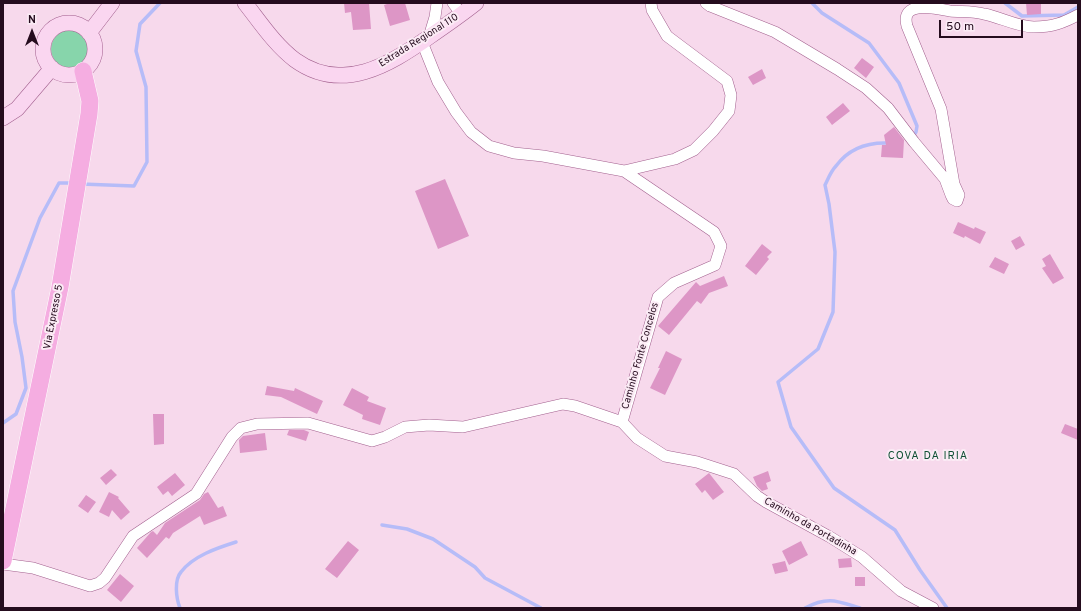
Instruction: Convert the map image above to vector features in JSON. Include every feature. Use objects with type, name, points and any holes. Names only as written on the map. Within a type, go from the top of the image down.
[{"type":"main road","points":[[89,33],[112,3]]},
{"type":"main road","name":"Estrada Regional 110","points":[[245,3],[286,52],[297,61],[312,69],[344,76],[369,72],[385,65],[425,40],[458,9],[476,3]]},
{"type":"main road","points":[[61,24],[77,24],[89,33],[92,39],[94,51],[90,63],[83,70],[73,74],[66,74],[52,68],[47,62],[43,48],[44,40],[48,33],[54,28],[61,24]]},
{"type":"main road","points":[[3,118],[17,109],[52,68]]},
{"type":"main road","name":"Via Expresso 5","points":[[3,562],[60,287],[89,114],[90,101],[83,70]]},
{"type":"street","points":[[425,40],[435,17],[437,3]]},
{"type":"street","points":[[624,171],[674,159],[694,150],[713,131],[729,111],[731,95],[727,82],[667,36],[652,10],[651,3]]},
{"type":"street","points":[[706,3],[710,6],[775,32],[866,88],[888,108],[945,179],[953,199],[957,201],[959,195],[954,184],[941,109],[907,26],[907,14],[912,8],[920,6],[984,14],[1033,27],[1060,24],[1078,15]]},
{"type":"street","name":"Caminho Fonte Concelos","points":[[3,562],[33,568],[90,586],[99,583],[105,578],[133,536],[196,494],[232,437],[241,428],[257,424],[308,423],[372,441],[385,438],[406,427],[429,425],[464,427],[563,404],[575,406],[622,422],[658,297],[674,283],[715,265],[721,246],[714,232],[624,171],[550,157],[514,153],[489,146],[471,132],[456,112],[438,82],[425,40]]},
{"type":"street","name":"Caminho da Portadinha","points":[[622,422],[637,438],[665,456],[698,462],[734,474],[757,496],[862,557],[901,591],[933,608]]},
{"type":"green space","points":[[66,30],[74,30],[81,33],[86,38],[89,49],[86,60],[81,65],[74,68],[66,68],[59,65],[54,60],[51,53],[51,45],[54,38],[59,33]]},
{"type":"building","points":[[344,3],[369,3],[371,29],[353,30],[351,12],[345,13]]},
{"type":"building","points":[[390,3],[405,3],[410,20],[390,26],[384,5]]},
{"type":"building","points":[[1026,3],[1041,3],[1041,14],[1027,15]]},
{"type":"building","points":[[862,58],[874,67],[866,78],[854,68]]},
{"type":"building","points":[[762,69],[766,78],[753,85],[748,77]]},
{"type":"building","points":[[843,103],[850,111],[832,125],[826,117]]},
{"type":"building","points":[[894,127],[904,140],[903,158],[881,157],[882,145],[886,145],[884,135]]},
{"type":"building","points":[[445,179],[469,236],[438,249],[415,191]]},
{"type":"building","points":[[958,222],[974,229],[975,227],[986,232],[980,244],[965,236],[964,238],[953,233]]},
{"type":"building","points":[[1020,236],[1025,245],[1016,250],[1011,241]]},
{"type":"building","points":[[762,244],[772,252],[767,257],[769,259],[756,275],[745,266]]},
{"type":"building","points":[[1050,254],[1064,278],[1053,284],[1042,268],[1046,266],[1042,259]]},
{"type":"building","points":[[995,257],[1009,264],[1004,274],[989,267]]},
{"type":"building","points":[[724,276],[728,286],[709,293],[701,304],[697,301],[669,335],[658,326],[696,282],[700,286]]},
{"type":"building","points":[[666,351],[682,359],[665,395],[650,388],[660,368],[658,368]]},
{"type":"building","points":[[267,386],[294,391],[295,388],[323,401],[317,414],[281,397],[265,395]]},
{"type":"building","points":[[352,388],[369,397],[367,401],[386,408],[380,425],[362,419],[363,415],[343,405]]},
{"type":"building","points":[[153,414],[164,414],[164,444],[154,445]]},
{"type":"building","points":[[1065,424],[1078,429],[1078,440],[1061,433]]},
{"type":"building","points":[[289,430],[304,430],[309,432],[306,441],[287,435]]},
{"type":"building","points":[[265,433],[267,450],[240,453],[239,440],[243,436]]},
{"type":"building","points":[[111,469],[117,475],[106,485],[100,478]]},
{"type":"building","points":[[768,471],[771,481],[766,483],[768,489],[762,491],[757,486],[753,477]]},
{"type":"building","points":[[175,473],[185,485],[172,496],[168,491],[163,495],[157,487]]},
{"type":"building","points":[[709,473],[724,492],[713,500],[705,490],[702,493],[695,484]]},
{"type":"building","points":[[109,492],[119,497],[118,498],[130,512],[121,520],[112,510],[109,517],[99,512]]},
{"type":"building","points":[[208,492],[218,508],[223,506],[227,516],[204,525],[200,516],[173,533],[169,539],[166,537],[147,558],[137,548],[151,532],[153,531],[157,535],[165,523],[200,500],[204,494]]},
{"type":"building","points":[[86,495],[96,502],[88,513],[78,506]]},
{"type":"building","points":[[348,541],[359,550],[337,578],[325,569]]},
{"type":"building","points":[[801,541],[808,555],[789,565],[782,551]]},
{"type":"building","points":[[851,558],[852,567],[839,568],[838,559]]},
{"type":"building","points":[[785,561],[788,571],[775,574],[772,564]]},
{"type":"building","points":[[120,574],[134,586],[121,602],[107,590]]},
{"type":"building","points":[[855,577],[865,577],[865,586],[855,586]]},
{"type":"waterway","points":[[81,184],[134,186],[147,162],[146,87],[136,51],[140,24],[160,3]]},
{"type":"waterway","points":[[812,3],[822,13],[869,43],[899,83],[917,126],[914,135]]},
{"type":"waterway","points":[[1005,3],[1022,16],[1064,15],[1078,7]]},
{"type":"waterway","points":[[889,143],[866,145],[853,151],[841,160],[834,168],[825,185],[835,252],[833,312],[818,349],[778,382],[791,427],[834,488],[895,530],[920,570],[947,608]]},
{"type":"waterway","points":[[3,423],[16,414],[26,388],[15,322],[13,291],[40,218],[59,183],[73,183]]},
{"type":"waterway","points":[[382,525],[407,529],[433,539],[475,567],[485,578],[541,608]]},
{"type":"waterway","points":[[180,608],[177,599],[177,580],[186,566],[192,561],[213,550],[236,542]]},
{"type":"waterway","points":[[805,608],[813,604],[826,601],[845,603],[860,608]]},
{"type":"district","name":"COVA DA IRIA","points":[[928,457]]}]
